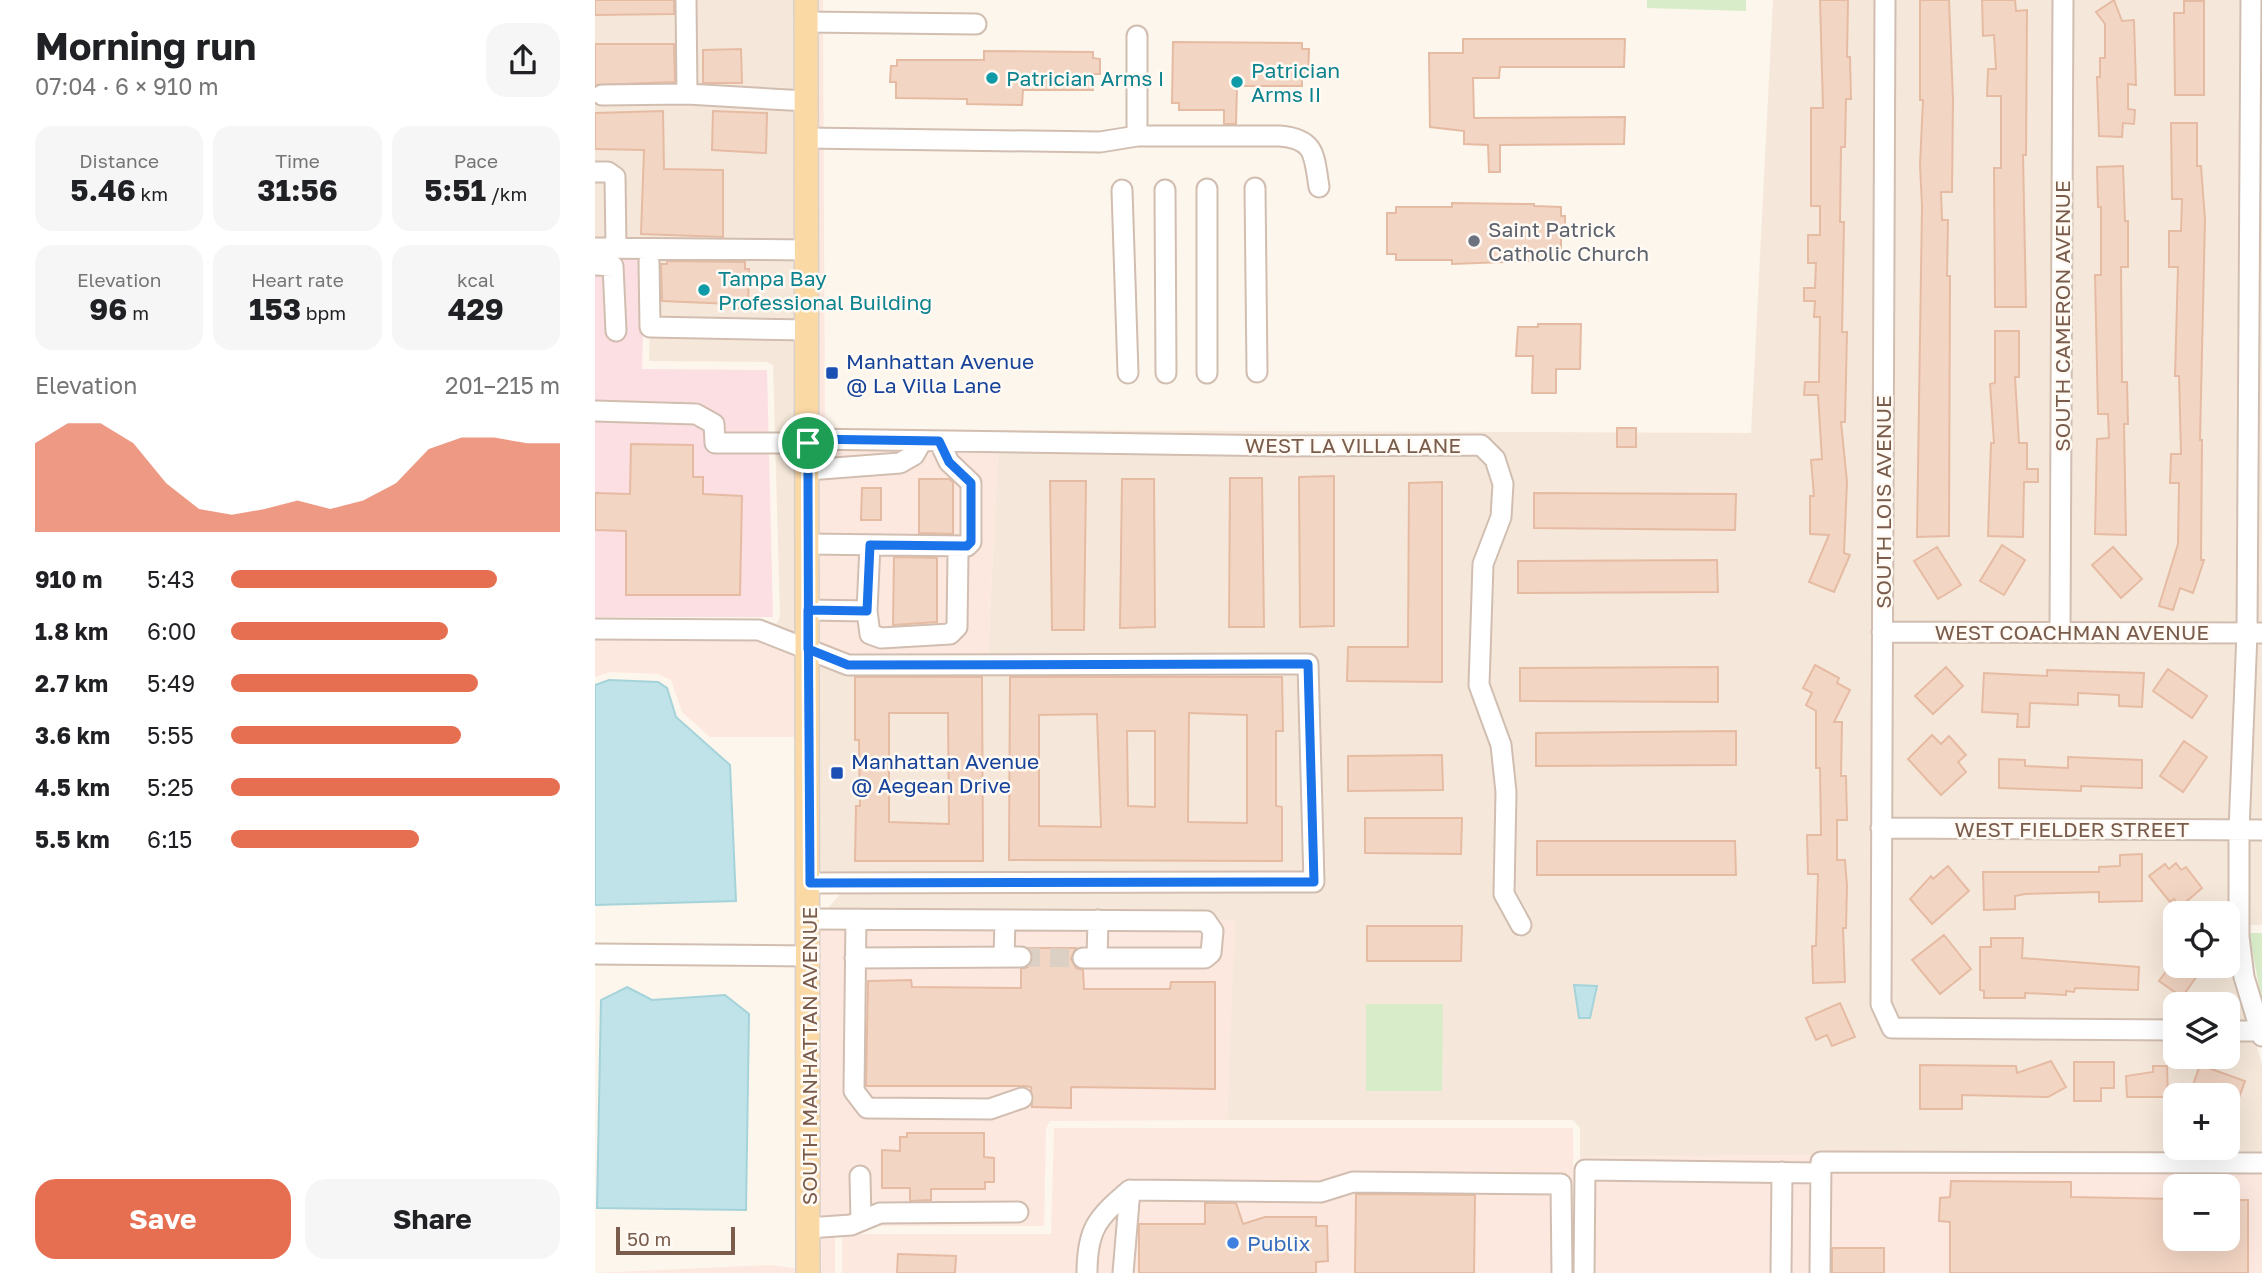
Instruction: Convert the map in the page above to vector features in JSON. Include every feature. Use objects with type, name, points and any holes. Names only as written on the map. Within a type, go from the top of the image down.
[{"type":"main road","name":"SOUTH MANHATTAN AVENUE","points":[[806,11],[810,883],[808,1273]]},
{"type":"street","points":[[686,0],[687,94]]},
{"type":"street","name":"SOUTH LOIS AVENUE","points":[[1885,0],[1881,1004],[1892,1028],[2163,1030]]},
{"type":"street","name":"SOUTH CAMERON AVENUE","points":[[2060,632],[2063,0]]},
{"type":"street","points":[[2240,1032],[2261,1034],[2244,977],[2239,937],[2239,830],[2255,633],[2251,0]]},
{"type":"street","points":[[806,11],[976,24]]},
{"type":"street","points":[[1137,36],[1137,136]]},
{"type":"street","points":[[602,95],[687,94],[806,101]]},
{"type":"street","points":[[806,138],[1100,142],[1137,136],[1299,138],[1311,148],[1319,187]]},
{"type":"street","points":[[595,172],[608,172],[615,177],[615,247]]},
{"type":"street","points":[[1255,188],[1257,372]]},
{"type":"street","points":[[1207,189],[1207,373]]},
{"type":"street","points":[[1122,190],[1128,373]]},
{"type":"street","points":[[1165,190],[1166,373]]},
{"type":"street","points":[[595,248],[807,250]]},
{"type":"street","points":[[649,262],[650,327],[807,330]]},
{"type":"street","points":[[595,265],[613,266],[616,331]]},
{"type":"street","name":"WEST LA VILLA LANE","points":[[595,411],[696,414],[714,424],[715,443],[930,441],[1481,445],[1495,459],[1503,484],[1501,517],[1483,564],[1479,685],[1501,745],[1506,792],[1504,894],[1521,925]]},
{"type":"street","points":[[808,470],[900,463],[930,441],[971,483],[971,542],[967,546],[808,544]]},
{"type":"street","points":[[870,545],[867,611],[870,634],[881,638],[950,634],[957,627],[958,555]]},
{"type":"street","points":[[808,610],[867,611]]},
{"type":"street","points":[[595,629],[759,630],[848,665],[1308,664],[1314,882],[810,883]]},
{"type":"street","name":"WEST COACHMAN AVENUE","points":[[1882,632],[2255,633]]},
{"type":"street","name":"WEST FIELDER STREET","points":[[1881,828],[2262,830]]},
{"type":"street","points":[[810,919],[1098,920],[1206,921],[1213,931],[1213,946],[1205,958],[1090,958],[1098,920]]},
{"type":"street","points":[[856,919],[854,1091],[867,1108],[990,1109],[1022,1098]]},
{"type":"street","points":[[855,958],[1013,957],[1005,920]]},
{"type":"street","points":[[595,954],[809,956]]},
{"type":"street","points":[[1820,1273],[1821,1162],[2262,1163]]},
{"type":"street","points":[[1584,1273],[1585,1170],[1821,1173]]},
{"type":"street","points":[[1781,1273],[1782,1172]]},
{"type":"street","points":[[860,1175],[861,1221]]},
{"type":"street","points":[[1087,1273],[1087,1244],[1099,1216],[1129,1190],[1321,1192],[1353,1182],[1561,1184],[1562,1273]]},
{"type":"street","points":[[1123,1264],[1129,1190]]},
{"type":"street","points":[[808,1228],[851,1225],[880,1213],[1018,1212]]},
{"type":"street","points":[[1094,1229],[1112,1240],[1123,1264]]},
{"type":"shaded area","points":[[595,0],[797,0],[800,636],[771,625],[777,623],[780,616],[773,365],[767,362],[649,361],[652,254],[595,245]]},
{"type":"shaded area","points":[[814,0],[823,0],[825,429],[999,432],[816,430]]},
{"type":"shaded area","points":[[1773,0],[1877,0],[1873,999],[1870,1001],[1873,1013],[1892,1037],[2163,1040],[2163,1069],[2240,1069],[2240,1040],[2255,1040],[2262,1064],[2262,1151],[2240,1151],[2240,1083],[2163,1083],[2163,1152],[1580,1157],[1580,1128],[1573,1120],[1227,1120],[1234,921],[824,913],[841,893],[1314,892],[1322,882],[1316,655],[988,655],[998,451],[1478,454],[1488,465],[1495,486],[1493,515],[1475,564],[1471,685],[1491,736],[1498,792],[1497,899],[1519,938],[1532,928],[1512,892],[1510,744],[1487,683],[1491,567],[1507,459],[1500,448],[1497,449],[1481,435],[1282,436],[999,430],[1751,433]]},
{"type":"shaded area","points":[[1893,0],[2055,0],[2052,623],[1891,622]]},
{"type":"shaded area","points":[[2071,0],[2242,0],[2239,624],[2069,623]]},
{"type":"shaded area","points":[[2259,0],[2262,0],[2262,624],[2256,624]]},
{"type":"shaded area","points":[[595,253],[645,254],[642,369],[767,370],[773,617],[595,617]]},
{"type":"shaded area","points":[[816,448],[998,451],[988,655],[849,655],[816,643]]},
{"type":"shaded area","points":[[595,638],[758,639],[800,656],[800,737],[710,737],[682,712],[671,680],[658,674],[610,672],[595,677]]},
{"type":"shaded area","points":[[1891,641],[2239,642],[2231,821],[1889,819]]},
{"type":"shaded area","points":[[2255,642],[2262,642],[2262,821],[2247,821]]},
{"type":"shaded area","points":[[816,662],[1300,674],[1305,873],[831,878],[816,896]]},
{"type":"shaded area","points":[[1889,837],[2231,839],[2237,901],[2163,901],[2163,978],[2240,978],[2240,930],[2249,1021],[2240,1021],[2240,992],[2163,992],[2163,1021],[1897,1018],[1889,1002]]},
{"type":"shaded area","points":[[2247,839],[2262,839],[2262,925],[2247,925]]},
{"type":"shaded area","points":[[824,913],[1235,921],[1227,1120],[1050,1121],[1046,1128],[1044,1226],[842,1226],[835,1234],[835,1273],[817,1273],[816,924]]},
{"type":"shaded area","points":[[1054,1128],[1573,1128],[1574,1273],[842,1273],[842,1234],[1051,1234]]},
{"type":"shaded area","points":[[2240,1151],[2262,1151],[2262,1273],[1581,1273],[1580,1157],[2163,1152],[2163,1160],[2240,1160]]},
{"type":"shaded area","points":[[771,1265],[800,1269],[800,1273],[595,1273]]},
{"type":"green space","points":[[1647,0],[1746,0],[1746,11],[1647,8]]},
{"type":"green space","points":[[2249,933],[2262,933],[2262,1003]]},
{"type":"green space","points":[[1366,1004],[1443,1004],[1442,1091],[1366,1091]]},
{"type":"water","points":[[609,680],[658,682],[667,688],[676,717],[730,765],[736,901],[595,905],[595,685]]},
{"type":"water","points":[[1574,985],[1597,986],[1590,1018],[1579,1018]]},
{"type":"water","points":[[627,987],[652,1000],[725,995],[749,1014],[746,1210],[597,1208],[601,1000]]},
{"type":"building","points":[[595,0],[674,0],[674,14],[595,15]]},
{"type":"building","points":[[1820,0],[1848,0],[1847,57],[1850,57],[1851,99],[1846,99],[1845,147],[1841,147],[1840,222],[1844,222],[1842,332],[1847,332],[1845,422],[1841,422],[1847,482],[1844,553],[1850,555],[1834,592],[1809,582],[1829,535],[1810,534],[1810,496],[1814,496],[1811,460],[1822,459],[1818,395],[1804,395],[1805,382],[1819,382],[1820,317],[1814,317],[1815,301],[1804,301],[1804,288],[1815,288],[1816,263],[1808,263],[1808,235],[1820,235],[1820,206],[1811,206],[1811,108],[1823,108]]},
{"type":"building","points":[[1920,0],[1949,0],[1953,100],[1952,192],[1941,192],[1942,220],[1948,220],[1947,276],[1950,276],[1949,536],[1917,537],[1922,206],[1920,165],[1923,100],[1920,100]]},
{"type":"building","points":[[1982,0],[2015,0],[2016,11],[2027,10],[2026,155],[2023,155],[2026,307],[1995,307],[1994,168],[2001,168],[2001,96],[1987,96],[1988,69],[1996,69],[1994,35],[1983,36]]},
{"type":"building","points":[[2114,0],[2122,21],[2134,20],[2136,85],[2128,84],[2128,109],[2135,110],[2134,124],[2123,123],[2122,137],[2099,136],[2097,77],[2100,77],[2100,58],[2105,58],[2105,24],[2096,12]]},
{"type":"building","points":[[2184,1],[2204,1],[2204,95],[2175,95],[2174,13],[2184,13]]},
{"type":"building","points":[[1463,39],[1625,39],[1624,67],[1500,67],[1499,78],[1473,78],[1474,118],[1625,117],[1624,144],[1500,145],[1500,172],[1489,172],[1488,145],[1464,144],[1464,131],[1430,127],[1429,53],[1463,53]]},
{"type":"building","name":"Patrician Arms II","points":[[1173,42],[1302,43],[1302,49],[1309,49],[1308,77],[1302,77],[1302,86],[1237,86],[1236,124],[1224,124],[1224,110],[1179,110],[1179,103],[1172,103]]},
{"type":"building","points":[[595,44],[674,44],[675,82],[595,85]]},
{"type":"building","points":[[741,49],[742,83],[703,83],[703,50]]},
{"type":"building","name":"Patrician Arms I","points":[[984,51],[1093,52],[1093,58],[1100,59],[1100,74],[1093,74],[1093,90],[1023,90],[1022,105],[967,104],[967,99],[896,98],[896,82],[890,82],[891,66],[897,66],[897,60],[984,60]]},
{"type":"building","points":[[663,111],[664,169],[723,170],[723,237],[641,234],[644,150],[595,149],[595,113]]},
{"type":"building","points":[[713,111],[767,113],[766,153],[712,150]]},
{"type":"building","points":[[2171,123],[2197,123],[2197,166],[2201,166],[2205,219],[2200,440],[2201,560],[2204,560],[2193,593],[2180,588],[2173,610],[2159,606],[2178,544],[2179,483],[2170,483],[2171,454],[2181,454],[2179,376],[2175,376],[2178,267],[2169,267],[2169,231],[2181,231],[2182,199],[2172,199]]},
{"type":"building","points":[[2123,166],[2125,221],[2128,221],[2128,267],[2121,267],[2122,382],[2127,382],[2128,424],[2124,424],[2126,535],[2095,534],[2097,439],[2109,438],[2108,414],[2098,414],[2095,275],[2101,275],[2101,207],[2098,207],[2097,167]]},
{"type":"building","name":"Saint Patrick Catholic Church","points":[[1452,203],[1561,207],[1561,216],[1565,216],[1565,228],[1561,228],[1561,260],[1452,264],[1452,260],[1396,260],[1396,254],[1387,254],[1387,213],[1396,213],[1396,207],[1452,207]]},
{"type":"building","name":"Tampa Bay Professional Building","points":[[667,261],[745,262],[745,269],[749,269],[748,308],[732,308],[732,304],[662,301],[661,264],[667,264]]},
{"type":"building","points":[[1538,324],[1581,324],[1580,369],[1556,369],[1556,393],[1532,393],[1533,356],[1516,356],[1518,327],[1538,327]]},
{"type":"building","points":[[1995,331],[2019,331],[2019,377],[2015,377],[2019,443],[2027,443],[2027,469],[2038,469],[2038,482],[2024,482],[2023,537],[1988,536],[1991,443],[1994,443],[1990,384],[1995,383]]},
{"type":"building","points":[[1617,428],[1636,428],[1636,447],[1617,447]]},
{"type":"building","points":[[631,444],[693,445],[693,477],[703,477],[703,494],[742,496],[740,595],[626,595],[626,531],[595,530],[595,493],[630,494]]},
{"type":"building","points":[[1334,476],[1334,626],[1300,627],[1299,477]]},
{"type":"building","points":[[1230,478],[1262,478],[1264,627],[1229,627]]},
{"type":"building","points":[[919,479],[949,479],[953,482],[953,534],[919,533]]},
{"type":"building","points":[[1122,479],[1154,479],[1155,627],[1120,628]]},
{"type":"building","points":[[1050,481],[1086,481],[1084,630],[1052,630]]},
{"type":"building","points":[[1442,482],[1442,682],[1347,681],[1348,647],[1408,647],[1409,483]]},
{"type":"building","points":[[862,488],[881,488],[881,520],[861,520]]},
{"type":"building","points":[[1534,493],[1736,494],[1735,530],[1534,528]]},
{"type":"building","points":[[2002,545],[2025,560],[2004,595],[1980,581]]},
{"type":"building","points":[[1937,547],[1961,585],[1938,599],[1914,561]]},
{"type":"building","points":[[2113,547],[2142,579],[2121,598],[2092,565]]},
{"type":"building","points":[[894,557],[937,558],[937,622],[893,625]]},
{"type":"building","points":[[1717,560],[1718,592],[1518,593],[1518,561]]},
{"type":"building","points":[[1815,665],[1839,678],[1837,683],[1850,690],[1834,722],[1842,722],[1841,776],[1846,776],[1847,820],[1837,820],[1837,860],[1845,860],[1847,886],[1846,928],[1843,928],[1845,982],[1813,983],[1812,946],[1816,946],[1818,874],[1808,874],[1807,835],[1821,835],[1820,768],[1816,768],[1816,711],[1806,705],[1812,693],[1803,688]]},
{"type":"building","points":[[1718,667],[1718,702],[1520,701],[1520,668]]},
{"type":"building","points":[[1946,667],[1963,686],[1933,714],[1915,696]]},
{"type":"building","points":[[2168,669],[2207,696],[2192,718],[2153,691]]},
{"type":"building","points":[[2047,670],[2144,673],[2142,707],[2119,706],[2119,695],[2078,693],[2078,705],[2030,703],[2029,727],[2017,727],[2018,714],[1982,712],[1984,673],[2047,676]]},
{"type":"building","points":[[855,677],[982,677],[983,861],[855,861],[856,806],[860,806],[859,740],[855,740]],"holes":[[[889,713],[948,713],[949,824],[889,822]]]},
{"type":"building","points":[[1010,677],[1282,677],[1283,731],[1276,731],[1276,806],[1282,807],[1282,861],[1009,860]],"holes":[[[1189,713],[1247,715],[1247,823],[1188,822]],[[1097,714],[1101,827],[1039,826],[1039,715]],[[1127,731],[1155,731],[1155,807],[1128,806]]]},
{"type":"building","points":[[1736,731],[1736,765],[1536,766],[1536,733]]},
{"type":"building","points":[[1932,735],[1941,744],[1949,736],[1966,755],[1958,762],[1966,772],[1941,795],[1908,759]]},
{"type":"building","points":[[2184,741],[2207,757],[2183,792],[2160,776]]},
{"type":"building","points":[[1442,755],[1443,790],[1348,791],[1348,756]]},
{"type":"building","points":[[2068,757],[2142,760],[2142,788],[2081,786],[2081,791],[1999,788],[1999,759],[2025,760],[2025,766],[2068,768]]},
{"type":"building","points":[[1365,818],[1462,818],[1461,854],[1365,853]]},
{"type":"building","points":[[1537,841],[1735,841],[1736,875],[1537,875]]},
{"type":"building","points":[[2142,854],[2142,901],[2099,902],[2099,892],[2025,894],[2015,896],[2015,909],[1984,910],[1983,872],[2099,872],[2099,867],[2120,866],[2120,855]]},
{"type":"building","points":[[2176,863],[2181,870],[2186,867],[2202,888],[2187,901],[2169,901],[2149,876],[2165,864],[2169,869]]},
{"type":"building","points":[[1948,866],[1969,891],[1932,924],[1910,899],[1931,876],[1933,879]]},
{"type":"building","points":[[1367,926],[1462,926],[1461,961],[1367,961]]},
{"type":"building","points":[[1944,935],[1971,969],[1940,994],[1912,960]]},
{"type":"building","points":[[1991,938],[2023,938],[2022,958],[2139,967],[2138,990],[2075,988],[2074,992],[2066,991],[2066,995],[2025,993],[2025,998],[1984,998],[1984,991],[1980,990],[1980,947],[1991,947]]},
{"type":"building","points":[[1029,948],[1076,948],[1071,959],[1076,968],[1083,970],[1084,989],[1170,989],[1171,982],[1215,982],[1215,1089],[1071,1087],[1071,1108],[1032,1107],[1031,1087],[1024,1086],[866,1086],[868,981],[911,980],[912,987],[1021,988],[1021,969],[1028,967],[1033,958]]},
{"type":"building","points":[[2163,976],[2163,978],[2195,978],[2186,992],[2175,992],[2159,981]]},
{"type":"building","points":[[1840,1003],[1855,1037],[1832,1046],[1827,1035],[1816,1040],[1806,1018]]},
{"type":"building","points":[[2051,1061],[2066,1087],[2048,1097],[1962,1095],[1962,1109],[1920,1109],[1920,1065],[2016,1066],[2017,1073]]},
{"type":"building","points":[[2074,1062],[2114,1062],[2114,1088],[2101,1088],[2101,1101],[2074,1101]]},
{"type":"building","points":[[2153,1066],[2167,1069],[2168,1083],[2163,1083],[2163,1097],[2127,1097],[2126,1076],[2153,1072]]},
{"type":"building","points":[[2199,1069],[2211,1069],[2245,1081],[2240,1095],[2240,1083],[2194,1083]]},
{"type":"building","points":[[907,1133],[984,1133],[984,1157],[994,1158],[994,1182],[985,1182],[985,1189],[931,1189],[931,1200],[910,1201],[910,1188],[882,1188],[882,1150],[900,1151],[900,1137],[907,1137]]},
{"type":"building","points":[[1951,1181],[2071,1182],[2071,1197],[2163,1199],[2163,1251],[2240,1251],[2240,1200],[2248,1200],[2248,1273],[1950,1273],[1950,1222],[1939,1221],[1940,1198],[1950,1197]]},
{"type":"building","points":[[1356,1194],[1475,1195],[1474,1273],[1355,1273]]},
{"type":"building","name":"Publix","points":[[1205,1203],[1236,1203],[1243,1224],[1265,1217],[1316,1217],[1316,1226],[1327,1226],[1328,1261],[1316,1262],[1316,1273],[1139,1273],[1139,1224],[1205,1224]]},
{"type":"building","points":[[1832,1248],[1884,1248],[1884,1273],[1832,1273]]},
{"type":"building","points":[[898,1254],[956,1256],[955,1273],[897,1273]]},
{"type":"tunnel","points":[[1021,957],[1083,958]]},
{"type":"place","name":"Patrician Arms I","points":[[992,78]]},
{"type":"place","name":"Patrician Arms II","points":[[1237,82]]},
{"type":"place","name":"Saint Patrick Catholic Church","points":[[1474,241]]},
{"type":"place","name":"Tampa Bay Professional Building","points":[[704,290]]},
{"type":"place","name":"Manhattan Avenue @ La Villa Lane","points":[[832,373]]},
{"type":"place","name":"Manhattan Avenue @ Aegean Drive","points":[[837,773]]},
{"type":"place","name":"Publix","points":[[1233,1243]]},
{"type":"route","points":[[808,443],[808,439],[939,441],[949,462],[971,483],[971,542],[967,546],[870,545],[867,611],[808,610],[808,649],[848,665],[1308,664],[1314,882],[810,883],[808,649],[808,610],[808,544],[808,476],[808,470],[808,443]]}]
